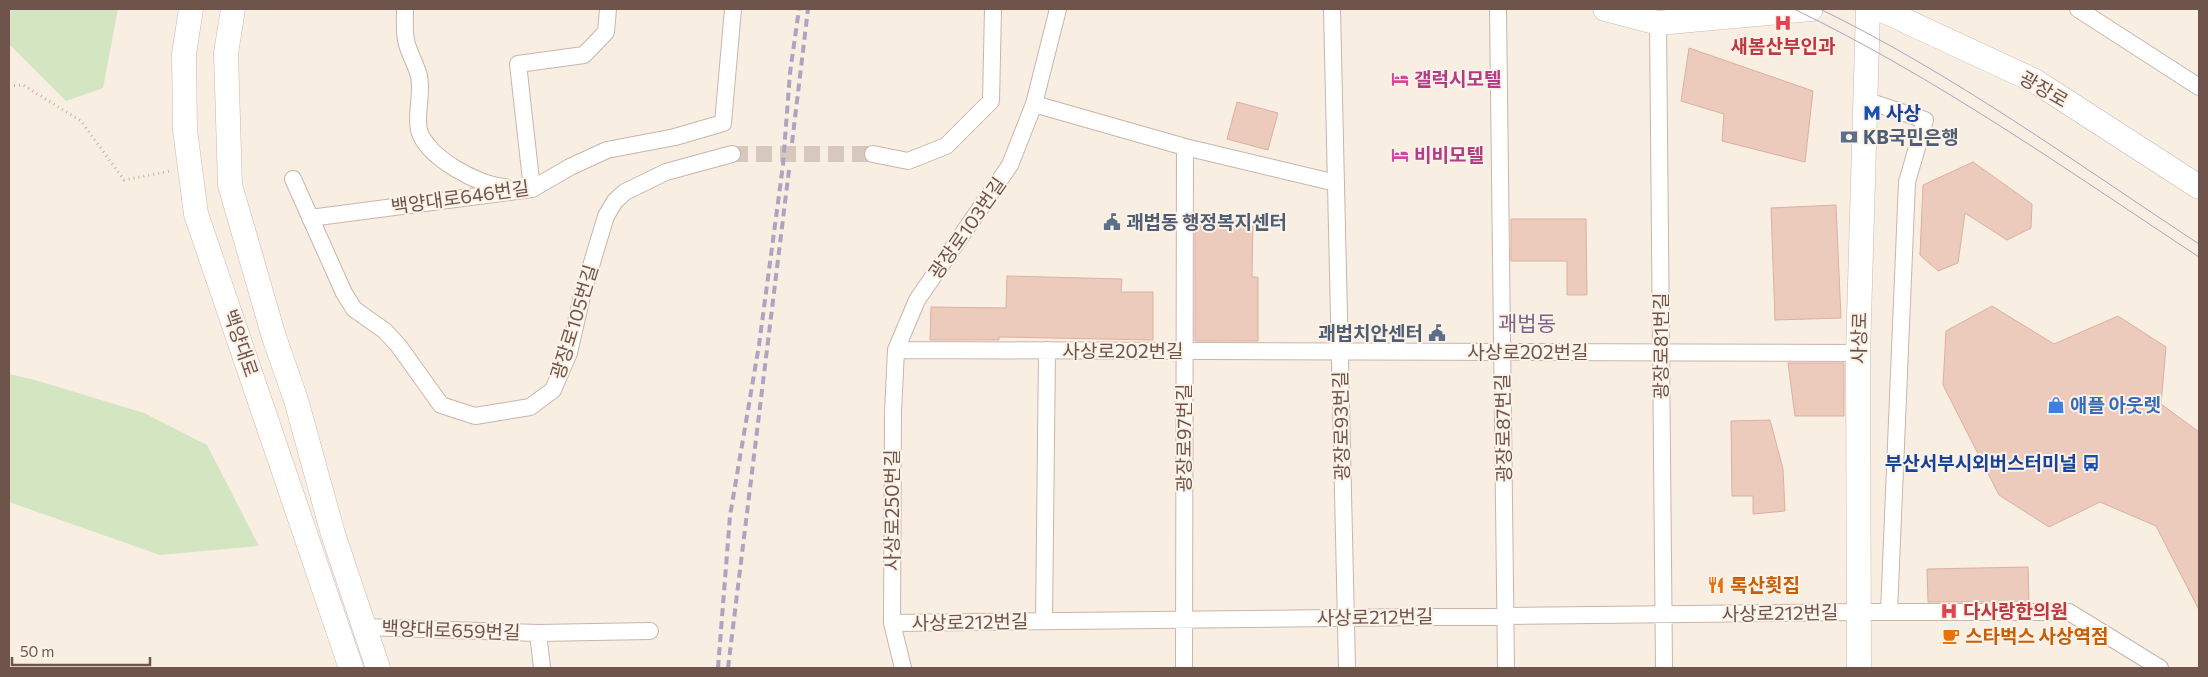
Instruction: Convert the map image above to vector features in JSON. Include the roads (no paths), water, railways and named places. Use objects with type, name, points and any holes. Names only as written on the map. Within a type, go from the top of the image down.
[{"type":"main road","name":"백양대로","points":[[192,9],[184,54],[185,130],[196,214],[351,668]]},
{"type":"main road","name":"백양대로","points":[[233,9],[226,53],[230,184],[274,337],[296,400],[332,534],[378,668]]},
{"type":"main road","points":[[1605,9],[1658,23],[1811,9]]},
{"type":"main road","name":"사상로","points":[[1859,668],[1858,353],[1868,9]]},
{"type":"main road","name":"광장로","points":[[1880,9],[2035,82],[2199,187]]},
{"type":"street","points":[[405,9],[406,39],[419,75],[421,92],[419,130],[436,156],[466,175],[495,187],[532,188],[518,64],[584,55],[606,32],[608,9]]},
{"type":"street","name":"백양대로646번길","points":[[310,218],[532,188],[607,150],[675,137],[723,123],[733,9]]},
{"type":"street","points":[[874,154],[908,160],[946,146],[991,101],[994,9]]},
{"type":"street","name":"광장로103번길","points":[[896,350],[917,300],[1010,164],[1034,104],[1058,9]]},
{"type":"street","name":"광장로93번길","points":[[1332,9],[1347,668]]},
{"type":"street","name":"광장로87번길","points":[[1498,9],[1506,668]]},
{"type":"street","points":[[2078,9],[2199,86]]},
{"type":"street","name":"광장로81번길","points":[[1658,23],[1664,668]]},
{"type":"street","points":[[1865,100],[1925,120],[1907,182],[1889,612]]},
{"type":"street","points":[[1034,104],[1185,147],[1336,183]]},
{"type":"street","name":"광장로97번길","points":[[1184,668],[1185,147]]},
{"type":"street","name":"광장로105번길","points":[[293,179],[344,293],[354,309],[385,331],[398,345],[441,405],[466,415],[475,416],[530,407],[553,390],[569,352],[582,296],[606,216],[615,201],[624,192],[666,172],[732,154]]},
{"type":"street","name":"사상로202번길","points":[[896,350],[1858,353]]},
{"type":"street","name":"사상로250번길","points":[[896,350],[893,412],[892,623],[903,668]]},
{"type":"street","name":"사상로202번길","points":[[1044,621],[1047,350]]},
{"type":"street","name":"사상로212번길","points":[[892,623],[1859,612],[2069,612],[2160,668]]},
{"type":"street","name":"백양대로659번길","points":[[364,627],[538,633],[650,630]]},
{"type":"street","name":"백양대로659번길","points":[[538,633],[542,668]]},
{"type":"tunnel","points":[[732,154],[873,154]]},
{"type":"tram line","points":[[1794,9],[1899,65],[2001,126],[2199,257]]},
{"type":"tram line","points":[[1820,9],[1918,61],[1965,90],[2199,244]]},
{"type":"railway","points":[[718,668],[730,516],[759,345],[783,165],[790,73],[799,9]]},
{"type":"railway","points":[[792,143],[808,9]]},
{"type":"railway","points":[[728,668],[789,170]]},
{"type":"place","name":"새봄산부인과","points":[[1783,23]]},
{"type":"place","name":"갤럭시모텔","points":[[1400,79]]},
{"type":"place","name":"사상","points":[[1872,113]]},
{"type":"place","name":"KB국민은행","points":[[1849,137]]},
{"type":"place","name":"비비모텔","points":[[1400,155]]},
{"type":"place","name":"괘법동 행정복지센터","points":[[1112,222]]},
{"type":"place","name":"괘법치안센터","points":[[1437,333]]},
{"type":"place","name":"애플 아웃렛","points":[[2056,405]]},
{"type":"place","name":"부산서부시외버스터미널","points":[[2091,463]]},
{"type":"place","name":"록산횟집","points":[[1716,585]]},
{"type":"place","name":"다사랑한의원","points":[[1949,611]]},
{"type":"place","name":"스타벅스 사상역점","points":[[1951,636]]},
{"type":"district","name":"괘법동","points":[[1527,324]]}]
